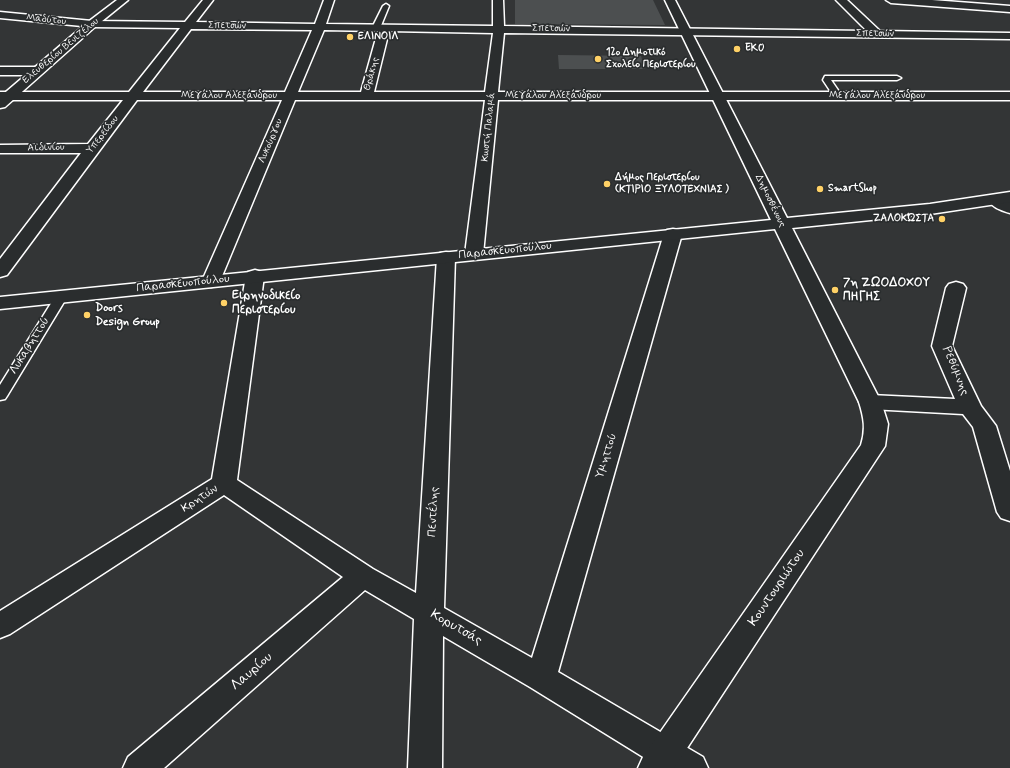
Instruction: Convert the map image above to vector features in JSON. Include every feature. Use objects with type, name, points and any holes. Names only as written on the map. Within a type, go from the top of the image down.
[{"type":"street","name":"Ελευθερίου Βενιζέλου","points":[[3,98],[123,0]]},
{"type":"street","name":"Υπερείδου","points":[[0,271],[92,148],[208,0]]},
{"type":"street","name":"Λυκούργου","points":[[211,281],[319,27],[329,0]]},
{"type":"street","name":"Κωστή Παλαμά","points":[[474,254],[499,29],[498,0]]},
{"type":"street","name":"Δημοσθένους","points":[[670,0],[687,31],[780,224],[870,402]]},
{"type":"street","points":[[841,0],[877,34]]},
{"type":"street","points":[[891,0],[1010,9]]},
{"type":"street","name":"Μαδύτου","points":[[0,15],[92,24]]},
{"type":"street","name":"Σπετσών","points":[[92,24],[1010,36]]},
{"type":"street","name":"Θράκης","points":[[366,96],[380,28]]},
{"type":"street","points":[[0,71],[37,71]]},
{"type":"street","name":"Μεγάλου Αλεξάνδρου","points":[[3,98],[134,95],[1010,96]]},
{"type":"street","name":"Αϊδινίου","points":[[0,149],[92,148]]},
{"type":"street","name":"Παρασκευοπούλου","points":[[0,303],[255,276],[1005,202]]},
{"type":"street","name":"Υμηττού","points":[[541,678],[673,234]]},
{"type":"street","name":"Πεντέλης","points":[[425,768],[429,613],[446,257]]},
{"type":"street","name":"Κρητών","points":[[0,626],[224,483],[255,276]]},
{"type":"street","name":"Ρεθύμνης","points":[[956,288],[942,346],[970,407],[984,426],[1010,512]]},
{"type":"street","name":"Ρεθύμνης","points":[[870,402],[970,407]]},
{"type":"street","name":"Κουντουριώτου","points":[[670,763],[873,446],[878,431],[877,422],[870,402]]},
{"type":"street","name":"Κορυτσάς","points":[[224,483],[363,576],[541,678],[670,763]]},
{"type":"street","name":"Λαυρίου","points":[[140,768],[363,576]]},
{"type":"lane","points":[[380,28],[386,6]]},
{"type":"lane","points":[[838,96],[827,80],[828,78],[897,78]]},
{"type":"lane","name":"Λυκαβηττού","points":[[0,396],[61,297]]},
{"type":"shaded area","points":[[515,0],[653,0],[665,25],[515,24]]},
{"type":"shaded area","points":[[558,55],[641,56],[645,69],[559,69]]},
{"type":"place","name":"ΕΛΙΝΟΙΛ","points":[[350,37]]},
{"type":"place","name":"EKO","points":[[737,49]]},
{"type":"place","name":"12ο Δημοτικό Σχολείο Περιστερίου","points":[[598,59]]},
{"type":"place","name":"Δήμος Περιστερίου (ΚΤΙΡΙΟ ΞΥΛΟΤΕΧΝΙΑΣ )","points":[[607,184]]},
{"type":"place","name":"SmartShop","points":[[820,189]]},
{"type":"place","name":"ΖΑΛΟΚΏΣΤΑ","points":[[942,219]]},
{"type":"place","name":"7η ΖΩΟΔΟΧΟΥ ΠΗΓΗΣ","points":[[835,290]]},
{"type":"place","name":"Ειρηνοδικείο Περιστερίου","points":[[224,303]]},
{"type":"place","name":"Doors Design Group","points":[[87,315]]}]
